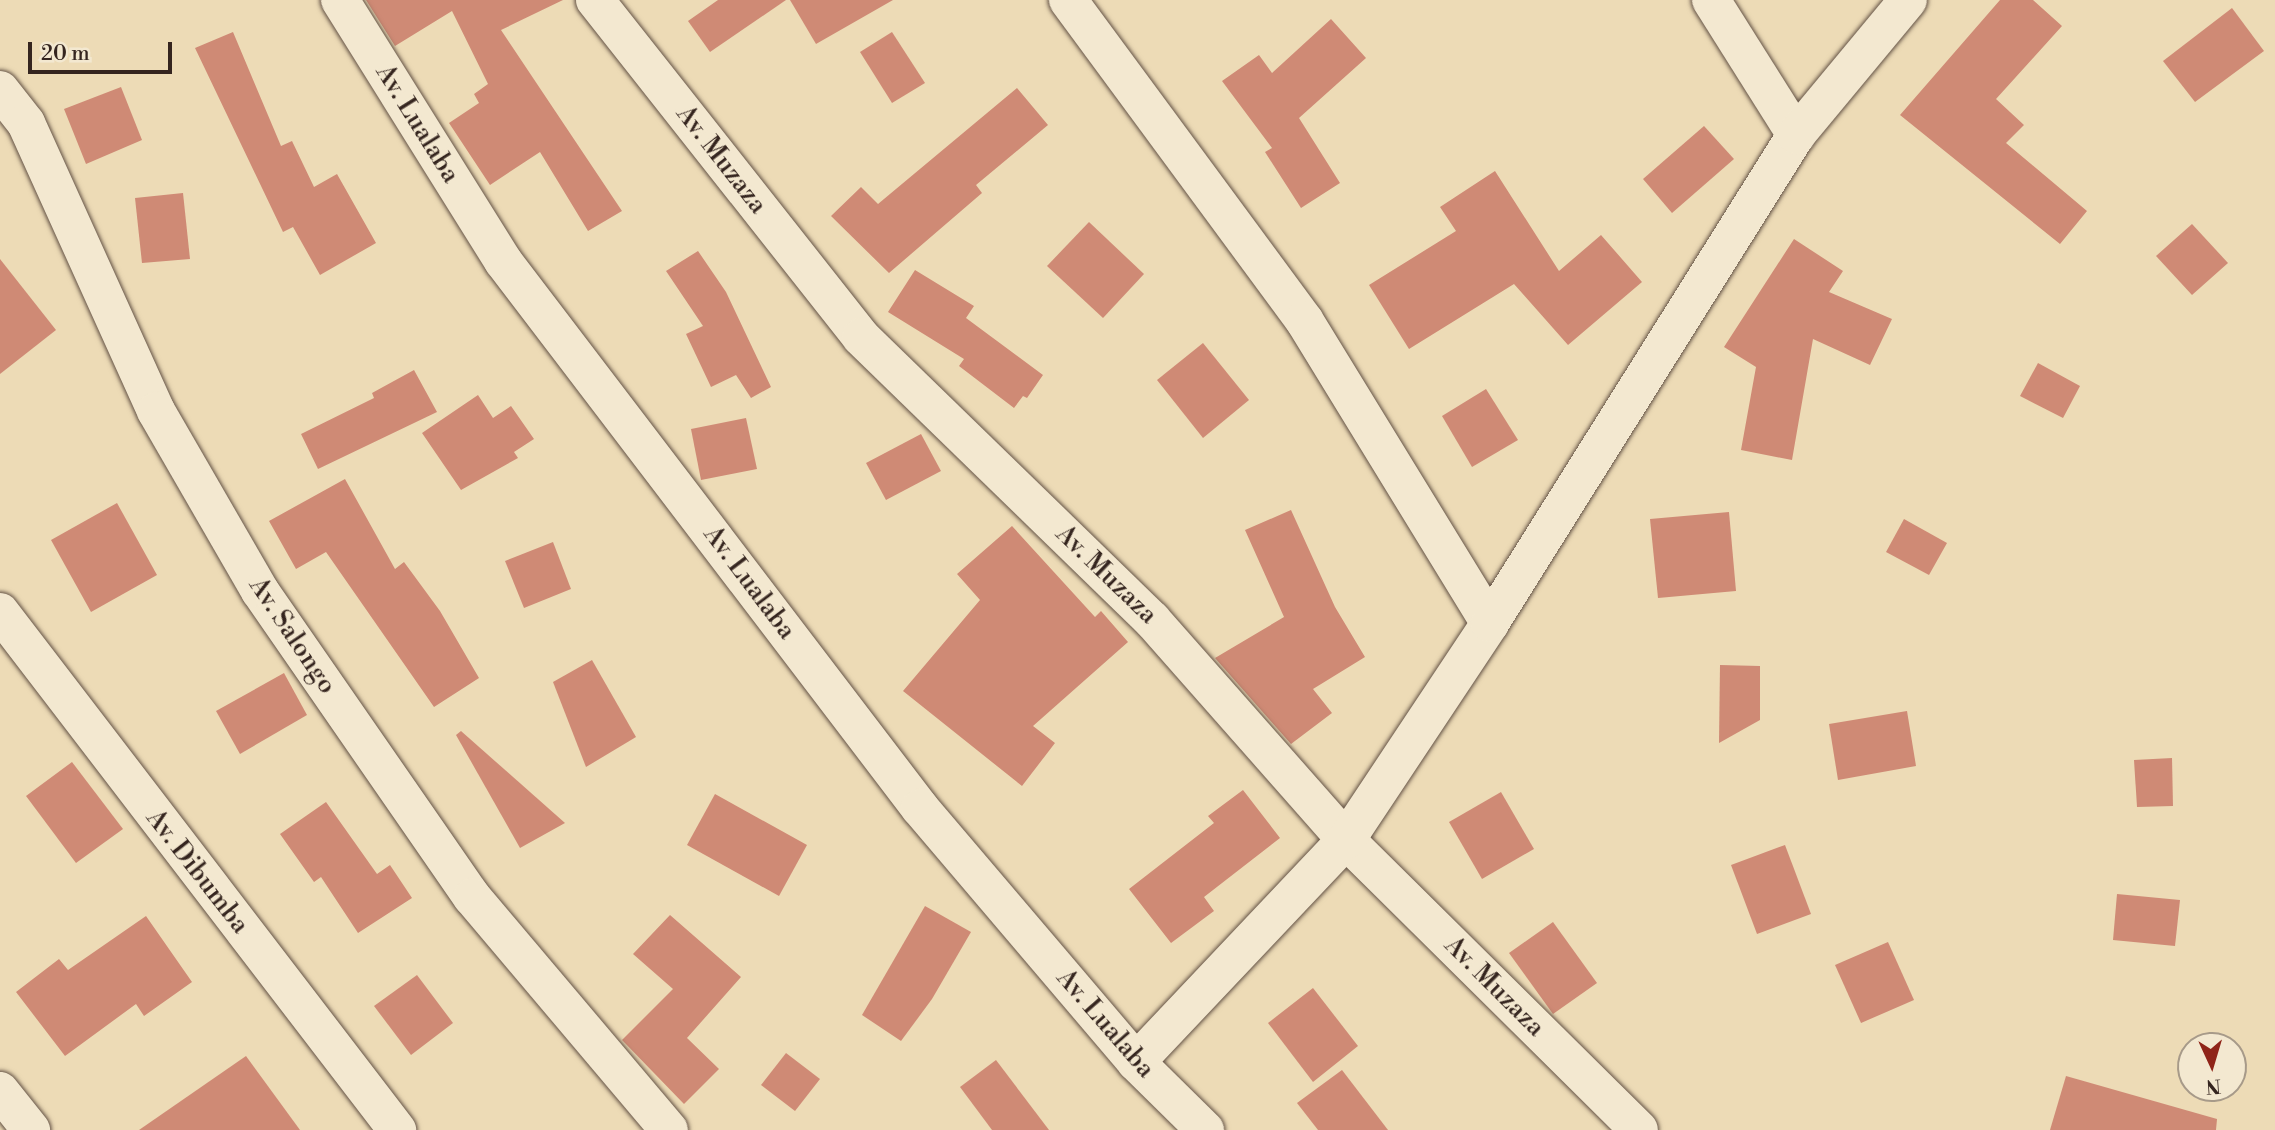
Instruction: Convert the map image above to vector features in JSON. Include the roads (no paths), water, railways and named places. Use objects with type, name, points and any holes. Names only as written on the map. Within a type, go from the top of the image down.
[{"type":"street","name":"Av. Lualaba","points":[[340,0],[503,261],[920,808],[1136,1062],[1205,1130]]},
{"type":"street","name":"Av. Muzaza","points":[[595,0],[861,337],[1153,620],[1346,840],[1639,1130]]},
{"type":"street","points":[[1068,0],[1304,320],[1490,623]]},
{"type":"street","points":[[1711,0],[1796,135]]},
{"type":"street","points":[[1136,1062],[1346,840],[1490,623],[1796,135],[1908,0]]},
{"type":"street","name":"Av. Salongo","points":[[0,90],[26,123],[156,411],[260,591],[471,897],[669,1130]]},
{"type":"street","name":"Av. Dibumba","points":[[0,612],[397,1130]]},
{"type":"street","points":[[0,1091],[31,1130]]}]
